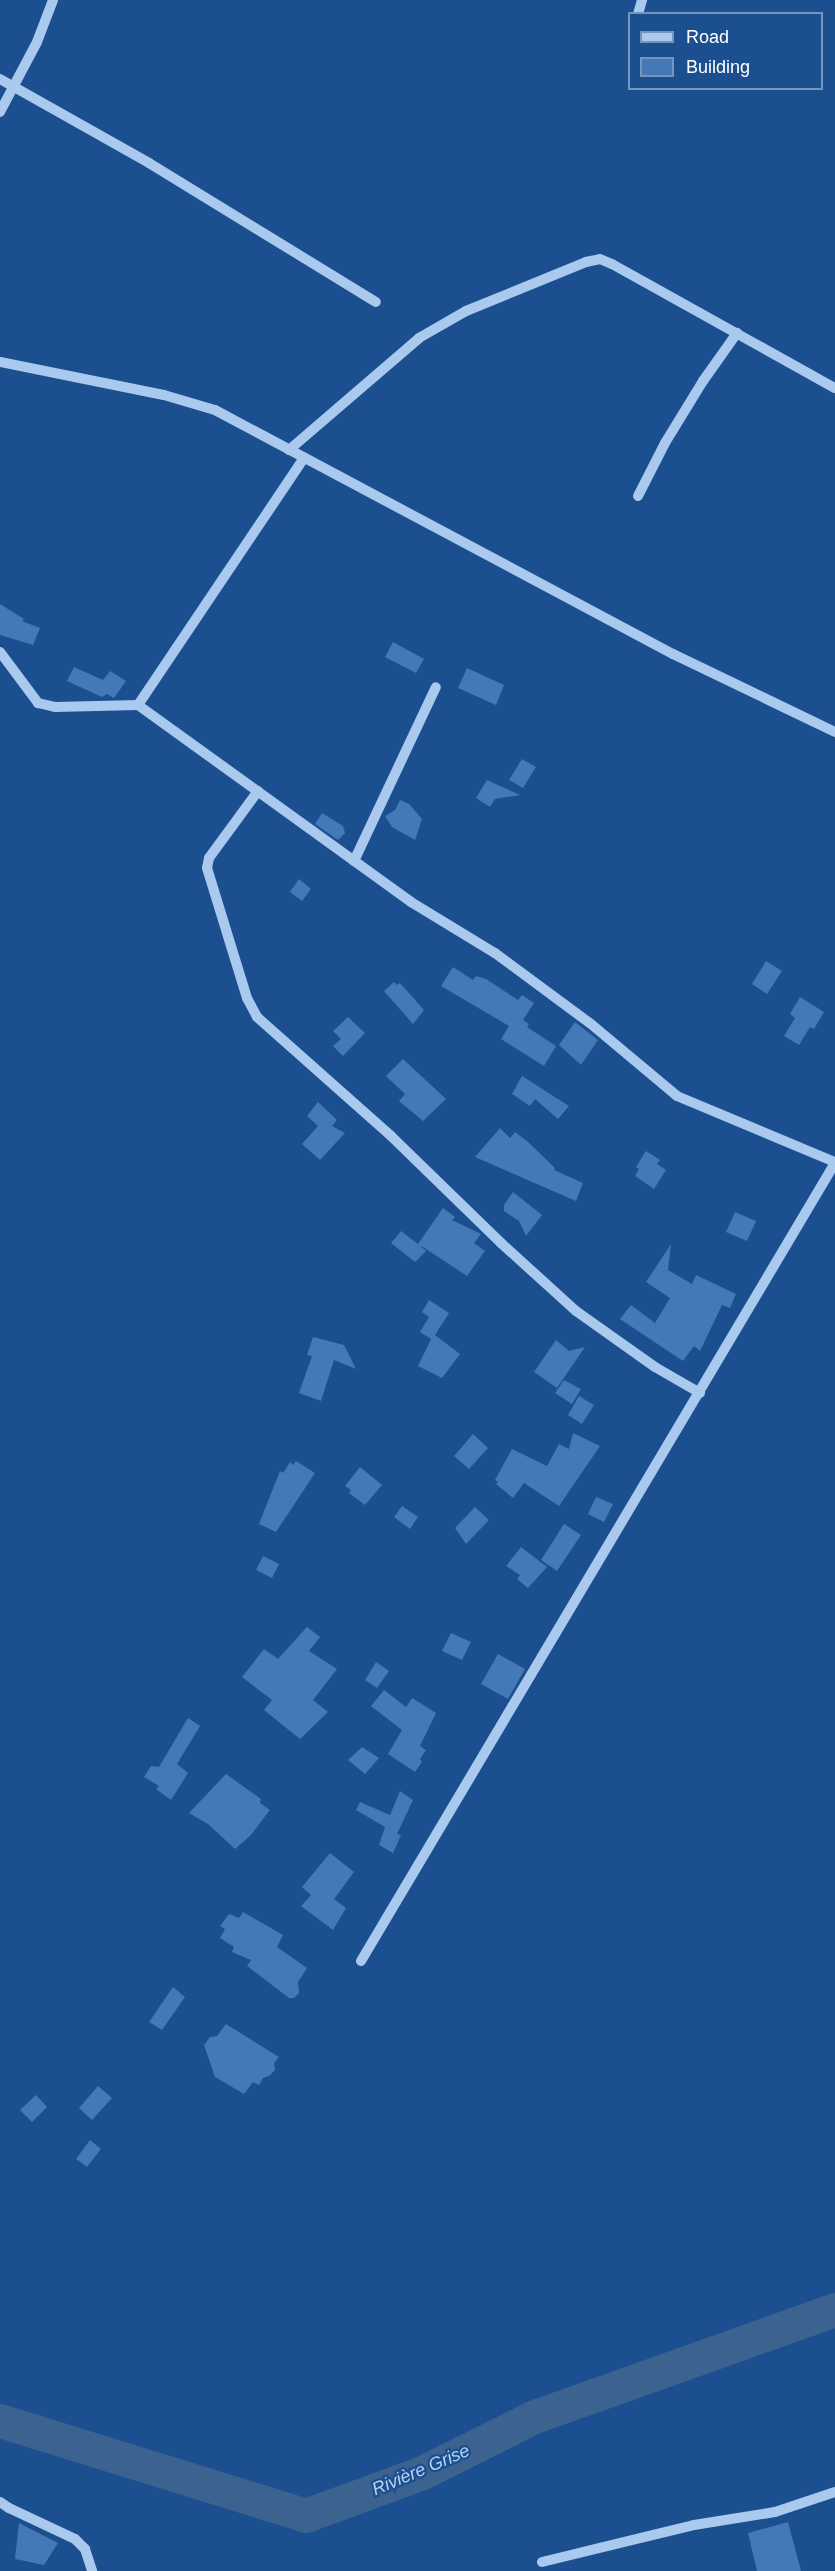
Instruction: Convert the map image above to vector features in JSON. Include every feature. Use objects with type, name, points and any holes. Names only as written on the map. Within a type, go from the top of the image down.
[{"type":"street","points":[[0,112],[37,42],[53,0]]},
{"type":"street","points":[[0,79],[149,163],[376,302]]},
{"type":"street","points":[[289,450],[420,338],[466,311],[586,262],[600,259],[835,388]]},
{"type":"street","points":[[638,496],[670,434],[737,333]]},
{"type":"street","points":[[0,362],[192,402],[215,410],[673,654],[835,732]]},
{"type":"street","points":[[138,705],[304,458]]},
{"type":"street","points":[[0,652],[38,703],[55,707],[138,705],[411,902],[495,953],[591,1024],[677,1096],[835,1163],[361,1961]]},
{"type":"street","points":[[354,861],[436,687]]},
{"type":"street","points":[[258,792],[209,858],[207,868],[247,998],[257,1017],[391,1136],[501,1243],[576,1311],[655,1367],[700,1393]]},
{"type":"street","points":[[550,2571],[542,2562],[694,2525],[775,2512],[835,2492]]},
{"type":"street","points":[[0,2502],[75,2539],[85,2549],[92,2571]]},
{"type":"building","points":[[0,604],[24,619],[22,621],[40,628],[33,645],[0,635]]},
{"type":"building","points":[[393,642],[424,659],[416,673],[385,657]]},
{"type":"building","points":[[74,667],[103,680],[110,671],[126,681],[114,698],[107,694],[102,697],[67,681]]},
{"type":"building","points":[[467,668],[504,685],[496,705],[458,688]]},
{"type":"building","points":[[522,759],[536,767],[523,788],[509,780]]},
{"type":"building","points":[[487,780],[520,795],[495,799],[490,807],[476,798]]},
{"type":"building","points":[[400,800],[409,804],[422,819],[415,840],[392,827],[385,816],[395,810]]},
{"type":"building","points":[[322,813],[343,826],[345,833],[338,840],[315,824]]},
{"type":"building","points":[[299,879],[311,889],[302,901],[290,892]]},
{"type":"building","points":[[766,961],[782,971],[767,994],[752,984]]},
{"type":"building","points":[[453,967],[473,980],[476,976],[486,979],[518,1000],[522,995],[534,1003],[523,1020],[529,1024],[527,1027],[556,1046],[544,1066],[501,1039],[509,1026],[441,986]]},
{"type":"building","points":[[394,982],[397,985],[400,983],[424,1010],[413,1024],[384,991]]},
{"type":"building","points":[[800,997],[824,1012],[814,1029],[810,1027],[799,1045],[784,1036],[795,1018],[790,1014]]},
{"type":"building","points":[[348,1017],[365,1033],[343,1056],[333,1046],[341,1039],[333,1031]]},
{"type":"building","points":[[575,1022],[598,1040],[581,1065],[559,1045]]},
{"type":"building","points":[[403,1059],[446,1099],[423,1121],[399,1101],[405,1094],[386,1076]]},
{"type":"building","points":[[522,1076],[569,1106],[558,1119],[535,1099],[530,1106],[512,1094]]},
{"type":"building","points":[[318,1102],[337,1120],[332,1126],[345,1133],[320,1160],[302,1144],[318,1126],[307,1116]]},
{"type":"building","points":[[500,1128],[510,1138],[515,1132],[527,1141],[555,1168],[554,1170],[583,1183],[576,1201],[475,1157]]},
{"type":"building","points":[[646,1151],[660,1160],[657,1164],[666,1170],[654,1189],[635,1176],[639,1169],[636,1167]]},
{"type":"building","points":[[513,1192],[542,1215],[526,1236],[519,1221],[504,1211],[504,1205]]},
{"type":"building","points":[[443,1208],[455,1217],[452,1220],[481,1234],[474,1243],[485,1251],[467,1276],[420,1245],[426,1251],[415,1262],[391,1243],[401,1231],[418,1244]]},
{"type":"building","points":[[735,1212],[756,1221],[747,1241],[726,1232]]},
{"type":"building","points":[[671,1244],[668,1270],[692,1284],[696,1275],[736,1294],[730,1308],[722,1305],[700,1351],[694,1346],[683,1361],[620,1319],[631,1305],[655,1323],[670,1298],[646,1282]]},
{"type":"building","points":[[429,1300],[449,1313],[435,1335],[460,1354],[442,1378],[418,1366],[431,1339],[420,1332],[429,1317],[422,1312]]},
{"type":"building","points":[[313,1337],[344,1345],[356,1369],[334,1360],[321,1401],[299,1393],[312,1356],[307,1355]]},
{"type":"building","points":[[556,1340],[569,1351],[585,1347],[557,1388],[534,1372]]},
{"type":"building","points":[[564,1380],[581,1389],[572,1404],[555,1393]]},
{"type":"building","points":[[579,1396],[594,1405],[582,1424],[568,1415]]},
{"type":"building","points":[[573,1433],[600,1446],[559,1506],[524,1483],[513,1498],[496,1484],[498,1482],[495,1480],[512,1449],[547,1466],[559,1444],[569,1449]]},
{"type":"building","points":[[473,1434],[488,1448],[469,1469],[454,1456]]},
{"type":"building","points":[[296,1461],[315,1473],[276,1532],[259,1524],[280,1471],[283,1473],[290,1462],[293,1465]]},
{"type":"building","points":[[360,1467],[382,1485],[365,1505],[349,1493],[351,1490],[345,1486]]},
{"type":"building","points":[[596,1497],[613,1504],[604,1522],[588,1514]]},
{"type":"building","points":[[402,1506],[418,1517],[410,1529],[394,1517]]},
{"type":"building","points":[[475,1507],[489,1520],[466,1544],[455,1528]]},
{"type":"building","points":[[564,1524],[581,1535],[557,1571],[541,1560]]},
{"type":"building","points":[[521,1547],[547,1567],[528,1588],[517,1579],[520,1575],[506,1566]]},
{"type":"building","points":[[263,1556],[279,1564],[272,1578],[256,1570]]},
{"type":"building","points":[[307,1627],[320,1637],[309,1651],[337,1669],[313,1700],[328,1712],[300,1739],[264,1710],[272,1700],[242,1677],[264,1649],[278,1659]]},
{"type":"building","points":[[451,1633],[471,1642],[462,1660],[442,1651]]},
{"type":"building","points":[[498,1654],[525,1669],[508,1699],[481,1684]]},
{"type":"building","points":[[376,1662],[389,1671],[377,1688],[365,1680]]},
{"type":"building","points":[[384,1690],[406,1707],[412,1698],[436,1713],[420,1746],[426,1750],[415,1772],[388,1754],[402,1730],[371,1706]]},
{"type":"building","points":[[188,1718],[200,1726],[177,1764],[188,1773],[171,1800],[156,1789],[159,1786],[144,1777],[151,1766],[159,1767]]},
{"type":"building","points":[[362,1747],[379,1758],[365,1774],[348,1760]]},
{"type":"building","points":[[226,1774],[261,1799],[260,1803],[270,1810],[250,1836],[235,1849],[208,1824],[189,1813]]},
{"type":"building","points":[[400,1791],[413,1800],[397,1834],[401,1835],[393,1853],[379,1845],[385,1827],[356,1810],[360,1802],[390,1815]]},
{"type":"building","points":[[330,1853],[354,1872],[334,1899],[346,1908],[333,1930],[301,1906],[311,1895],[302,1887]]},
{"type":"building","points":[[243,1912],[283,1935],[277,1947],[307,1968],[298,1982],[299,1993],[294,1998],[289,1998],[247,1966],[251,1960],[232,1952],[234,1947],[220,1938],[225,1929],[220,1926],[229,1914],[239,1918]]},
{"type":"building","points":[[173,1987],[185,1997],[162,2030],[149,2022]]},
{"type":"building","points":[[226,2024],[279,2057],[274,2063],[275,2070],[263,2078],[259,2085],[253,2082],[244,2094],[215,2077],[204,2045],[210,2037],[217,2036]]},
{"type":"building","points":[[98,2086],[112,2098],[92,2120],[79,2108]]},
{"type":"building","points":[[36,2095],[47,2107],[32,2122],[20,2110]]},
{"type":"building","points":[[90,2140],[101,2149],[87,2167],[76,2159]]},
{"type":"building","points":[[788,2522],[801,2571],[757,2571],[748,2533]]},
{"type":"building","points":[[19,2523],[58,2543],[44,2565],[15,2559]]},
{"type":"waterway","name":"Rivière Grise","points":[[0,2421],[306,2516],[421,2474],[535,2417],[835,2310]]}]
